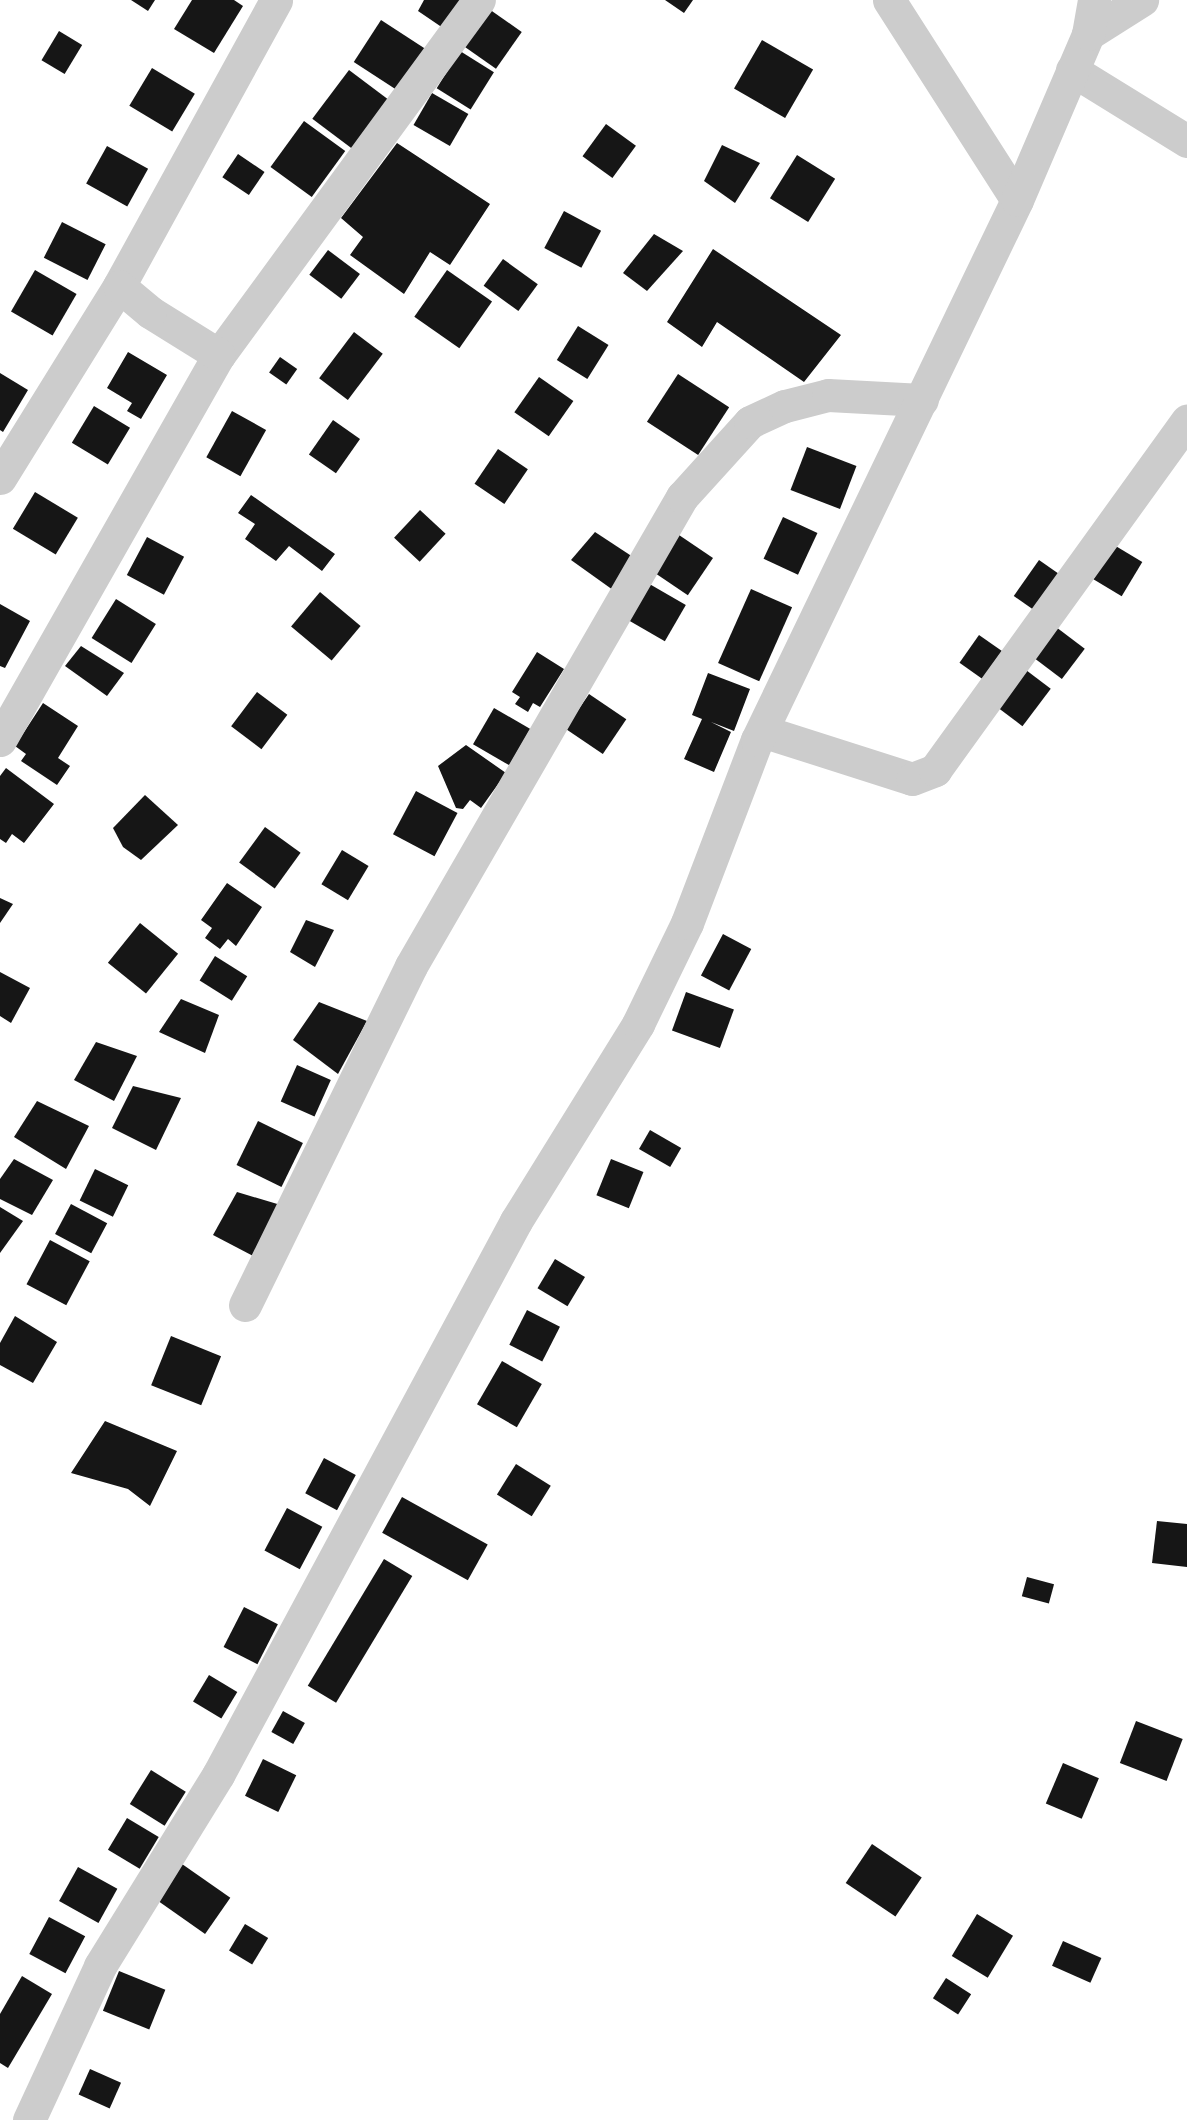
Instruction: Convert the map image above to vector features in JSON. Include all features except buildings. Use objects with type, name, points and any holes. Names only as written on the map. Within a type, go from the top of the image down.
[{"type":"street","points":[[0,478],[120,285],[276,0]]},
{"type":"street","points":[[0,740],[219,354],[479,0]]},
{"type":"street","points":[[889,0],[1017,200]]},
{"type":"street","points":[[29,2120],[100,1966],[218,1775],[516,1221],[638,1024],[687,923],[762,731],[1017,200],[1088,34],[1094,0]]},
{"type":"street","points":[[1088,34],[1142,0]]},
{"type":"street","points":[[1072,70],[1187,141]]},
{"type":"street","points":[[120,285],[150,312],[219,354]]},
{"type":"street","points":[[245,1305],[411,966],[682,498],[750,422],[784,406],[828,395],[922,400]]},
{"type":"street","points":[[762,731],[912,779],[935,770],[1187,420]]}]
